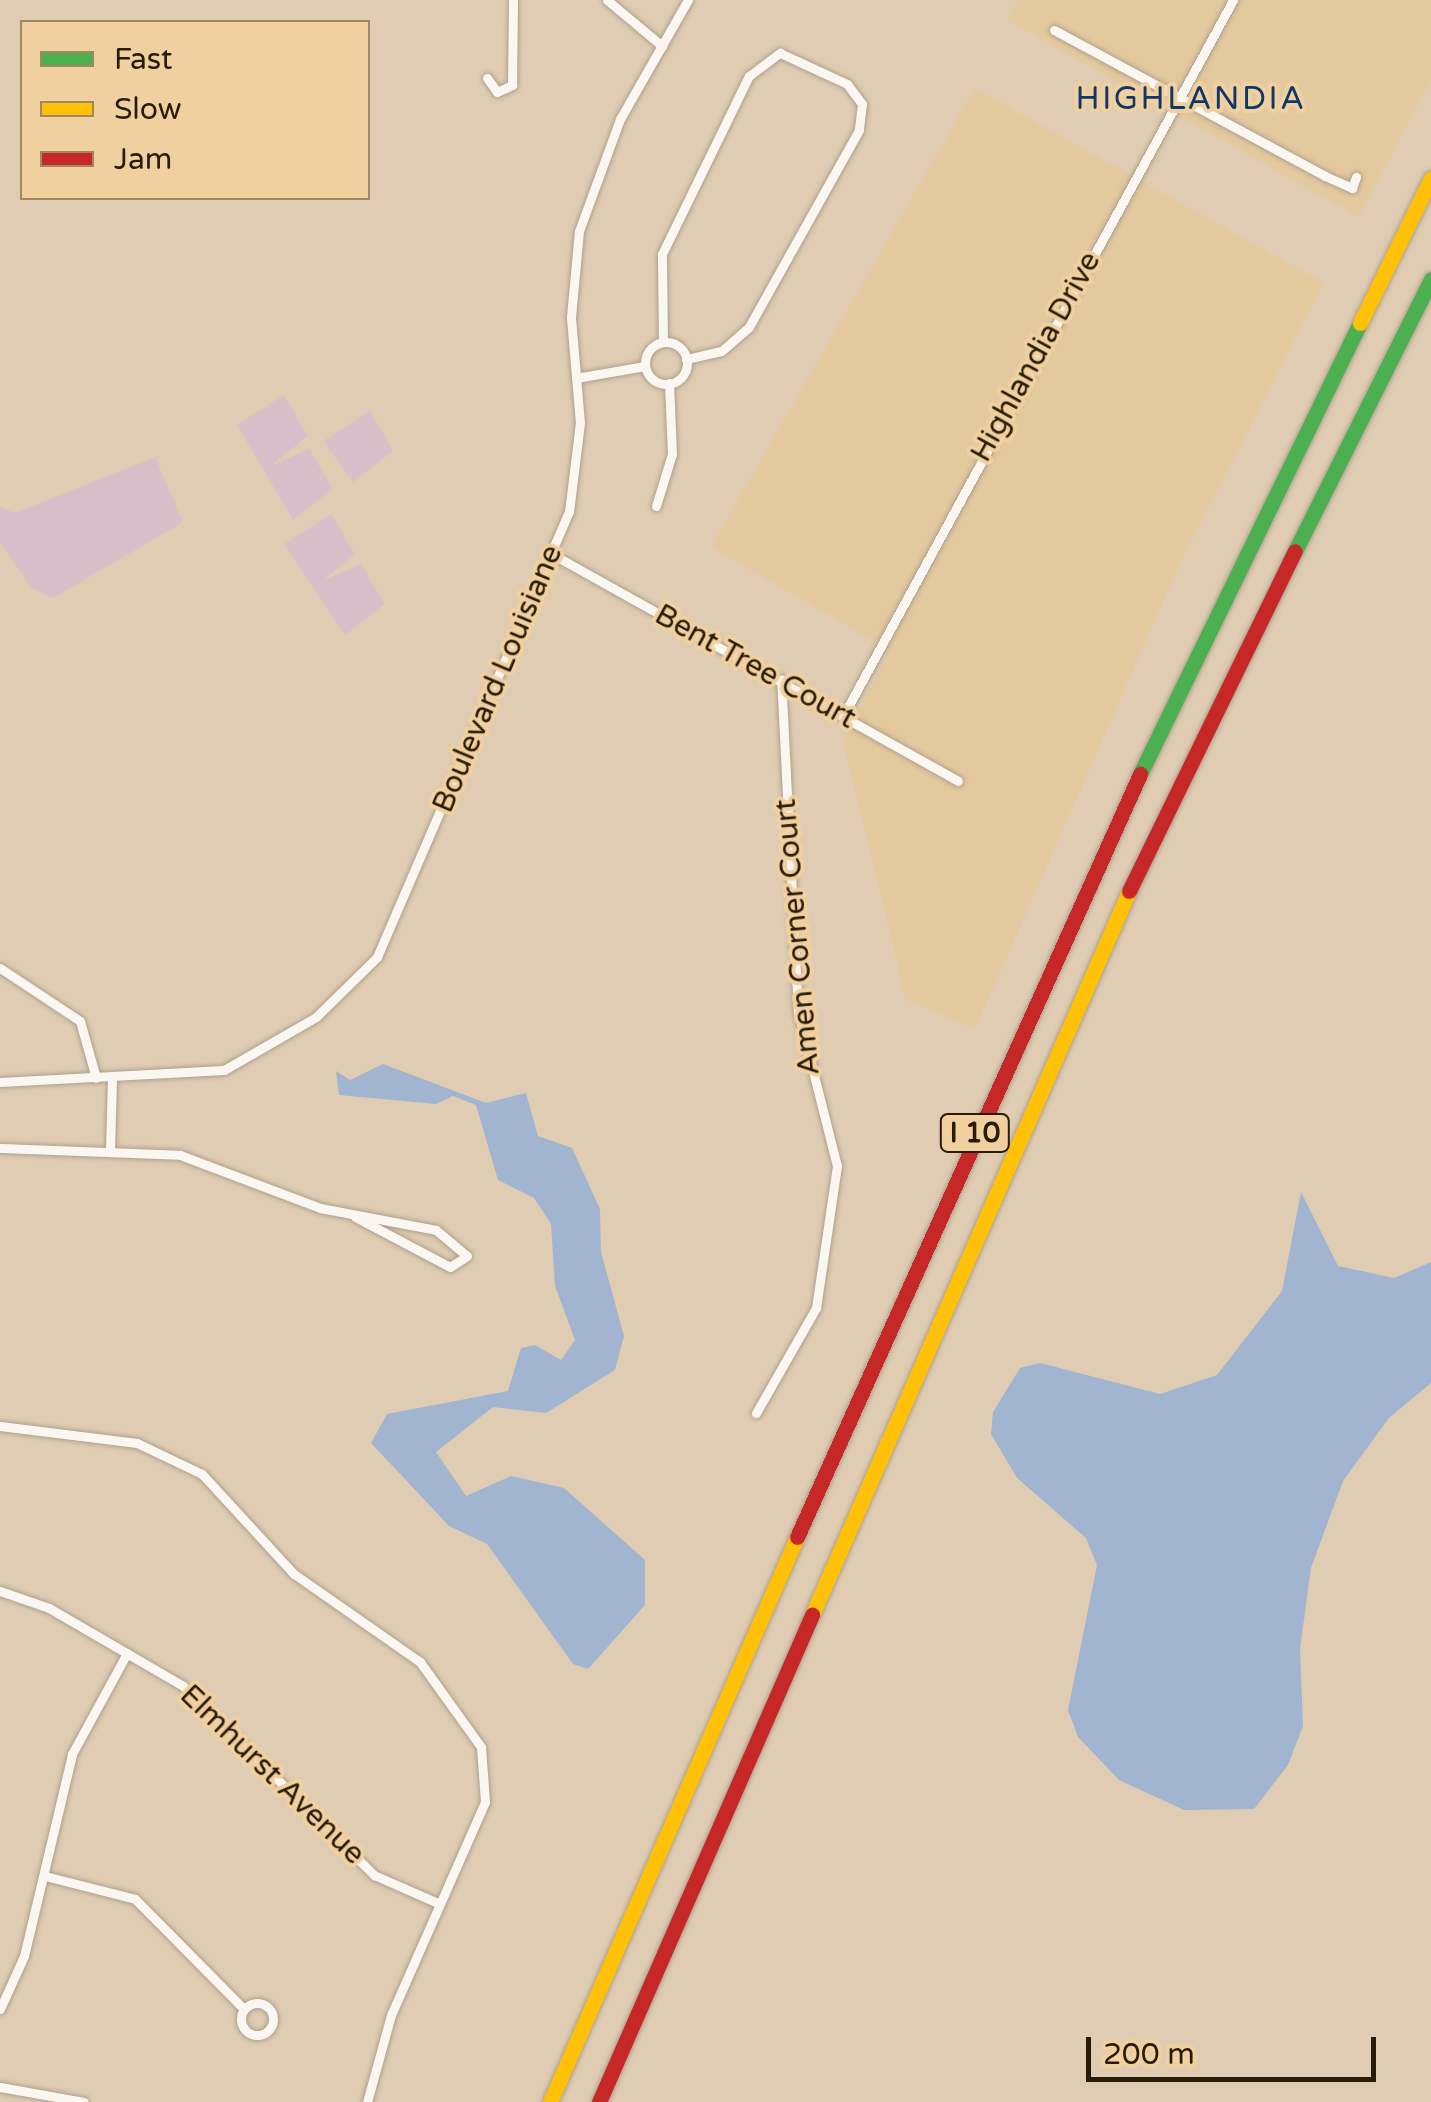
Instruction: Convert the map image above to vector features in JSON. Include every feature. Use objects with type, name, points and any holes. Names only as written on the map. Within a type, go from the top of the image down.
[{"type":"highway","name":"I 10","points":[[550,2102],[1056,946],[1431,178]]},
{"type":"highway","name":"I 10","points":[[598,2102],[1163,813],[1431,279]]},
{"type":"street","points":[[487,78],[497,92],[512,85],[513,0]]},
{"type":"street","points":[[607,0],[662,46]]},
{"type":"street","name":"Boulevard Louisiane","points":[[0,1082],[224,1070],[349,991],[397,917],[552,554],[577,469],[579,231],[620,119],[688,0]]},
{"type":"street","name":"Highlandia Drive","points":[[842,716],[1232,0]]},
{"type":"street","points":[[1054,30],[1325,176],[1352,188],[1356,177]]},
{"type":"street","points":[[576,378],[645,366],[663,342],[658,284],[672,222],[768,56],[793,55],[847,84],[862,104],[860,130],[749,327],[721,351],[686,360],[670,383],[672,454],[656,506]]},
{"type":"street","points":[[663,342],[686,360]]},
{"type":"street","points":[[645,366],[670,383]]},
{"type":"street","name":"Bent Tree Court","points":[[552,554],[958,780]]},
{"type":"street","name":"Amen Corner Court","points":[[756,1413],[816,1308],[837,1166],[798,1012],[780,678]]},
{"type":"street","points":[[0,968],[80,1021],[93,1041],[96,1078]]},
{"type":"street","points":[[110,1150],[112,1078]]},
{"type":"street","points":[[0,1148],[110,1150],[208,1162],[355,1218],[450,1267],[467,1256],[436,1230],[355,1218]]},
{"type":"street","points":[[0,1426],[137,1443],[202,1474],[294,1574],[420,1662],[466,1722],[486,1764],[485,1802],[391,2015],[368,2102]]},
{"type":"street","name":"Elmhurst Avenue","points":[[0,1591],[127,1653],[183,1686],[374,1875],[438,1904]]},
{"type":"street","points":[[0,2009],[44,1876],[72,1754],[127,1653]]},
{"type":"street","points":[[44,1876],[135,1899],[244,2009]]},
{"type":"street","points":[[0,2086],[84,2102]]},
{"type":"shaded area","points":[[1018,0],[1431,0],[1431,79],[1359,217],[1007,20]]},
{"type":"shaded area","points":[[975,88],[1324,283],[1182,559],[975,1029],[906,1000],[843,740],[891,651],[711,547]]},
{"type":"shaded area","points":[[284,395],[308,436],[269,467],[309,449],[333,489],[293,520],[237,425]]},
{"type":"shaded area","points":[[370,411],[393,451],[353,482],[323,441]]},
{"type":"shaded area","points":[[155,457],[183,522],[53,598],[32,588],[0,542],[0,507],[15,513]]},
{"type":"shaded area","points":[[331,514],[355,554],[322,581],[361,564],[385,604],[345,635],[284,544]]},
{"type":"water","points":[[383,1064],[486,1103],[526,1093],[538,1136],[572,1148],[600,1209],[601,1252],[624,1336],[615,1370],[546,1413],[493,1407],[436,1452],[466,1496],[511,1476],[564,1488],[645,1560],[645,1605],[588,1669],[573,1664],[487,1544],[449,1526],[371,1443],[387,1414],[508,1391],[521,1348],[535,1345],[561,1360],[575,1340],[555,1286],[551,1224],[534,1198],[498,1180],[476,1105],[453,1096],[436,1104],[339,1095],[336,1071],[350,1080]]},
{"type":"water","points":[[1301,1192],[1338,1266],[1394,1278],[1431,1262],[1431,1383],[1389,1418],[1343,1481],[1311,1568],[1300,1649],[1303,1726],[1288,1765],[1254,1809],[1184,1810],[1119,1780],[1078,1737],[1068,1710],[1097,1565],[1086,1538],[1017,1478],[991,1434],[993,1412],[1020,1368],[1040,1363],[1160,1394],[1217,1375],[1282,1291]]},
{"type":"traffic: fast","points":[[1295,551],[1431,279]]},
{"type":"traffic: fast","points":[[1140,774],[1360,323]]},
{"type":"traffic: slow","points":[[1360,323],[1431,178]]},
{"type":"traffic: slow","points":[[812,1615],[1129,891]]},
{"type":"traffic: slow","points":[[550,2102],[797,1537]]},
{"type":"traffic: jam","points":[[1129,891],[1295,551]]},
{"type":"traffic: jam","points":[[797,1537],[1140,774]]},
{"type":"traffic: jam","points":[[599,2102],[812,1615]]},
{"type":"district","name":"HIGHLANDIA","points":[[1191,99]]}]
